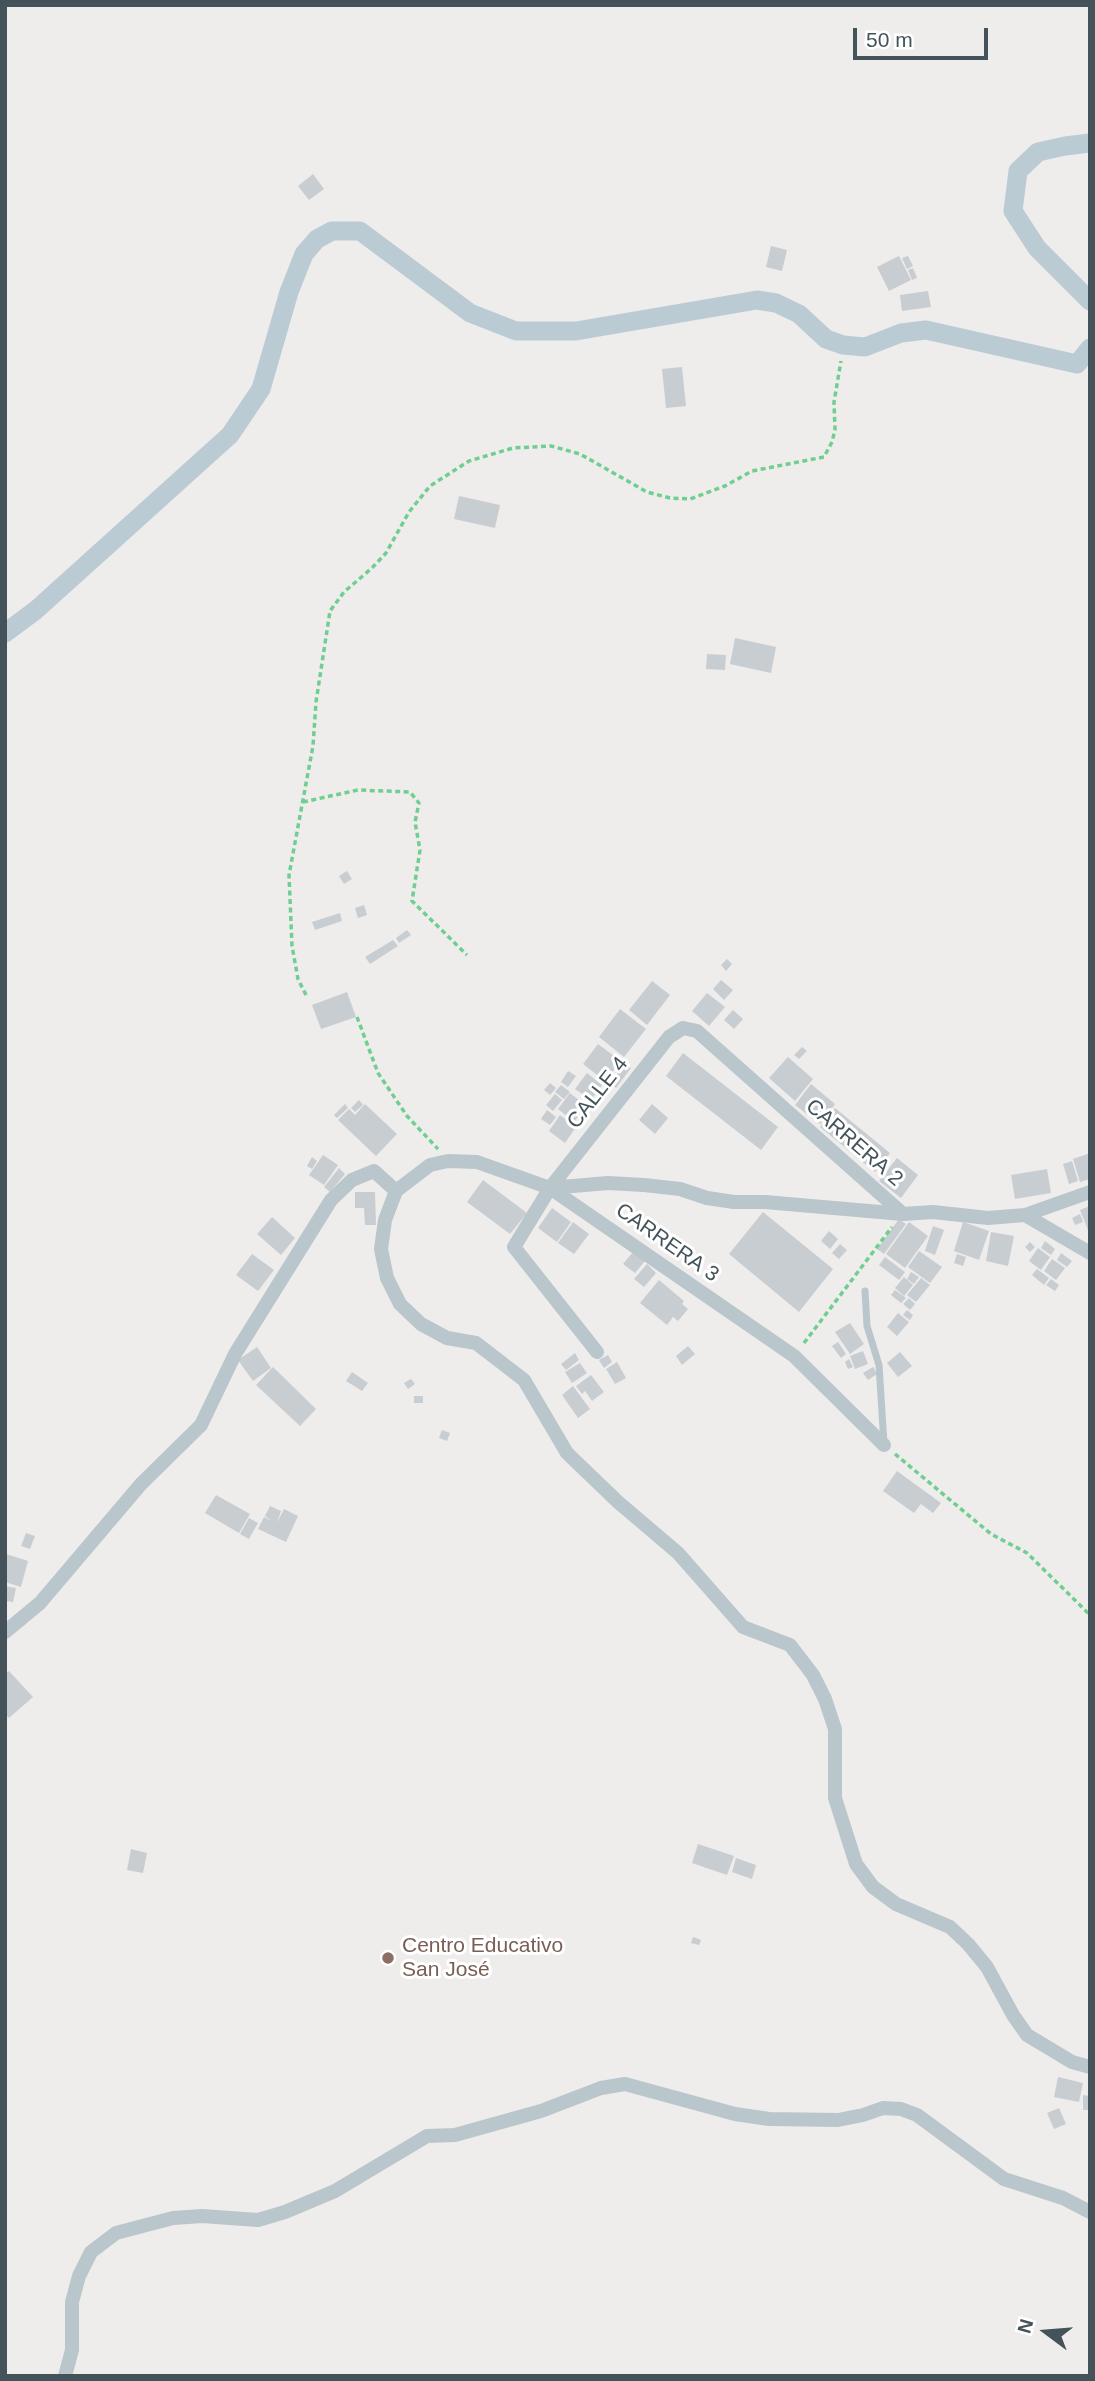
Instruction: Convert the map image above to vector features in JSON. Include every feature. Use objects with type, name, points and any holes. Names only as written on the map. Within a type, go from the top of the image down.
[{"type":"main road","points":[[1090,143],[1038,152],[1018,171],[1013,211],[1037,248],[1090,301]]},
{"type":"main road","points":[[5,633],[36,610],[230,435],[261,389],[289,292],[304,254],[317,239],[332,231],[360,230],[470,313],[516,331],[576,331],[757,300],[776,303],[799,314],[826,339],[843,345],[864,347],[901,333],[926,330],[1077,364],[1090,348]]},
{"type":"street","name":"CALLE 4","points":[[597,1352],[514,1247],[550,1188],[668,1037],[682,1028]]},
{"type":"street","name":"CARRERA 2","points":[[682,1028],[697,1031],[902,1213],[933,1212],[988,1218],[1025,1215],[1090,1192]]},
{"type":"street","name":"CARRERA 3","points":[[396,1191],[430,1165],[448,1161],[477,1162],[550,1188],[794,1356],[884,1445]]},
{"type":"street","points":[[5,1632],[40,1603],[141,1484],[201,1425],[235,1354],[331,1200],[352,1181],[374,1171],[396,1191],[385,1220],[381,1249],[387,1278],[400,1304],[421,1324],[447,1338],[476,1343],[524,1380],[567,1453],[618,1502],[678,1553],[743,1627],[790,1645],[813,1675],[835,1729],[835,1798],[856,1864],[867,1880],[896,1904],[950,1927],[987,1967],[1027,2035],[1072,2062],[1090,2067]]},
{"type":"street","points":[[550,1188],[608,1183],[644,1185],[680,1189],[707,1198],[734,1202],[902,1213]]},
{"type":"street","points":[[1025,1215],[1090,1254]]},
{"type":"street","points":[[65,2376],[72,2350],[72,2302],[79,2276],[91,2252],[116,2233],[173,2218],[202,2216],[258,2220],[335,2191],[427,2136],[455,2135],[541,2111],[601,2088],[625,2084],[735,2114],[769,2119],[838,2120],[883,2108],[901,2109],[916,2115],[1004,2179],[1063,2198],[1090,2212]]},
{"type":"lane","points":[[865,1291],[867,1326],[879,1365],[884,1445]]},
{"type":"path","points":[[306,995],[298,979],[292,946],[289,875],[313,746],[316,702],[330,611],[344,592],[386,553],[409,512],[430,486],[469,461],[513,448],[551,446],[580,454],[647,492],[670,498],[690,499],[725,486],[752,471],[824,457],[835,430],[834,402],[843,345]]},
{"type":"path","points":[[303,802],[358,790],[410,792],[419,803],[415,822],[420,850],[412,901],[467,955]]},
{"type":"path","points":[[357,1017],[378,1073],[407,1116],[448,1161]]},
{"type":"path","points":[[794,1356],[902,1213]]},
{"type":"path","points":[[884,1445],[991,1534],[1027,1553],[1090,1615]]},
{"type":"building","points":[[313,174],[324,189],[309,200],[298,186]]},
{"type":"building","points":[[771,246],[787,250],[782,271],[766,267]]},
{"type":"building","points":[[899,256],[911,280],[889,291],[877,267]]},
{"type":"building","points":[[908,256],[913,266],[907,269],[902,258]]},
{"type":"building","points":[[913,268],[917,278],[912,280],[908,270]]},
{"type":"building","points":[[928,291],[931,307],[902,311],[900,295]]},
{"type":"building","points":[[682,367],[686,406],[666,408],[662,369]]},
{"type":"building","points":[[459,496],[500,505],[495,528],[454,519]]},
{"type":"building","points":[[735,638],[776,647],[771,673],[730,664]]},
{"type":"building","points":[[707,654],[726,655],[725,670],[706,669]]},
{"type":"building","points":[[347,871],[352,879],[344,884],[339,876]]},
{"type":"building","points":[[364,905],[367,915],[358,918],[355,908]]},
{"type":"building","points":[[340,913],[342,921],[315,930],[312,922]]},
{"type":"building","points":[[407,930],[411,935],[399,943],[396,938]]},
{"type":"building","points":[[393,940],[398,946],[370,964],[365,957]]},
{"type":"building","points":[[727,959],[732,964],[726,971],[721,965]]},
{"type":"building","points":[[721,980],[733,990],[724,1000],[713,989]]},
{"type":"building","points":[[652,981],[670,995],[647,1025],[629,1010]]},
{"type":"building","points":[[347,992],[356,1017],[321,1029],[312,1005]]},
{"type":"building","points":[[707,993],[725,1007],[709,1026],[692,1011]]},
{"type":"building","points":[[620,1009],[646,1029],[624,1057],[599,1037]]},
{"type":"building","points":[[733,1010],[743,1019],[734,1029],[724,1020]]},
{"type":"building","points":[[598,1044],[621,1061],[605,1081],[583,1064]]},
{"type":"building","points":[[802,1047],[807,1051],[799,1059],[794,1055]]},
{"type":"building","points":[[683,1053],[778,1127],[761,1150],[666,1076]]},
{"type":"building","points":[[788,1057],[813,1079],[795,1101],[769,1078]]},
{"type":"building","points":[[625,1063],[631,1068],[616,1088],[610,1083]]},
{"type":"building","points":[[568,1071],[576,1076],[568,1087],[561,1082]]},
{"type":"building","points":[[587,1073],[602,1085],[591,1100],[575,1089]]},
{"type":"building","points":[[550,1083],[556,1088],[550,1095],[544,1090]]},
{"type":"building","points":[[811,1084],[835,1104],[820,1124],[795,1105]]},
{"type":"building","points":[[561,1085],[570,1092],[564,1099],[555,1092]]},
{"type":"building","points":[[570,1093],[586,1106],[574,1122],[558,1109]]},
{"type":"building","points":[[555,1094],[562,1100],[553,1111],[546,1105]]},
{"type":"building","points":[[359,1100],[363,1105],[355,1112],[351,1108]]},
{"type":"building","points":[[345,1104],[348,1108],[337,1118],[334,1115]]},
{"type":"building","points":[[365,1104],[397,1134],[376,1156],[338,1120],[349,1109],[355,1115]]},
{"type":"building","points":[[652,1104],[668,1118],[655,1134],[639,1120]]},
{"type":"building","points":[[835,1108],[890,1153],[875,1172],[820,1127]]},
{"type":"building","points":[[547,1110],[556,1117],[550,1125],[541,1119]]},
{"type":"building","points":[[560,1115],[576,1127],[565,1143],[549,1131]]},
{"type":"building","points":[[1090,1153],[1090,1179],[1080,1182],[1073,1159]]},
{"type":"building","points":[[323,1155],[338,1165],[324,1185],[309,1175]]},
{"type":"building","points":[[312,1157],[317,1161],[312,1169],[307,1166]]},
{"type":"building","points":[[897,1158],[918,1175],[901,1198],[879,1181]]},
{"type":"building","points":[[1072,1161],[1078,1181],[1069,1184],[1063,1164]]},
{"type":"building","points":[[339,1168],[345,1174],[330,1192],[324,1187]]},
{"type":"building","points":[[1047,1169],[1051,1193],[1015,1199],[1011,1175]]},
{"type":"building","points":[[483,1180],[527,1213],[510,1234],[467,1202]]},
{"type":"building","points":[[355,1192],[375,1192],[376,1225],[365,1225],[364,1208],[355,1208]]},
{"type":"building","points":[[1090,1206],[1090,1235],[1080,1210]]},
{"type":"building","points":[[552,1208],[571,1222],[557,1242],[538,1228]]},
{"type":"building","points":[[763,1212],[833,1269],[799,1312],[729,1254]]},
{"type":"building","points":[[1080,1214],[1083,1222],[1075,1225],[1072,1218]]},
{"type":"building","points":[[272,1217],[295,1238],[281,1255],[257,1234]]},
{"type":"building","points":[[899,1219],[906,1224],[884,1254],[877,1249]]},
{"type":"building","points":[[573,1222],[589,1234],[574,1254],[558,1243]]},
{"type":"building","points":[[909,1222],[928,1236],[905,1268],[886,1254]]},
{"type":"building","points":[[963,1222],[989,1231],[979,1260],[954,1251]]},
{"type":"building","points":[[933,1226],[944,1230],[935,1255],[925,1251]]},
{"type":"building","points":[[829,1231],[838,1239],[830,1249],[821,1241]]},
{"type":"building","points":[[991,1232],[1014,1236],[1008,1266],[986,1261]]},
{"type":"building","points":[[1045,1241],[1055,1249],[1051,1255],[1041,1248]]},
{"type":"building","points":[[1030,1242],[1035,1247],[1030,1252],[1025,1247]]},
{"type":"building","points":[[840,1244],[847,1250],[839,1259],[832,1253]]},
{"type":"building","points":[[1038,1248],[1050,1257],[1041,1270],[1029,1261]]},
{"type":"building","points":[[919,1251],[942,1267],[930,1283],[908,1267]]},
{"type":"building","points":[[633,1252],[645,1261],[635,1273],[623,1264]]},
{"type":"building","points":[[1061,1253],[1072,1261],[1067,1267],[1057,1260]]},
{"type":"building","points":[[252,1254],[274,1270],[258,1291],[236,1275]]},
{"type":"building","points":[[957,1254],[966,1257],[963,1266],[954,1263]]},
{"type":"building","points":[[885,1257],[905,1272],[899,1280],[879,1265]]},
{"type":"building","points":[[1052,1259],[1065,1268],[1056,1280],[1044,1271]]},
{"type":"building","points":[[647,1264],[656,1273],[644,1287],[634,1279]]},
{"type":"building","points":[[1037,1269],[1049,1278],[1044,1285],[1032,1275]]},
{"type":"building","points":[[911,1272],[919,1277],[914,1284],[907,1279]]},
{"type":"building","points":[[904,1277],[913,1285],[904,1296],[895,1288]]},
{"type":"building","points":[[921,1278],[930,1285],[916,1302],[907,1295]]},
{"type":"building","points":[[1051,1279],[1059,1285],[1055,1291],[1046,1285]]},
{"type":"building","points":[[659,1280],[684,1301],[682,1304],[688,1309],[678,1321],[673,1317],[667,1325],[640,1303]]},
{"type":"building","points":[[895,1290],[906,1298],[901,1303],[891,1295]]},
{"type":"building","points":[[909,1298],[915,1304],[910,1310],[903,1304]]},
{"type":"building","points":[[907,1310],[913,1315],[910,1320],[903,1315]]},
{"type":"building","points":[[898,1313],[909,1322],[897,1336],[887,1327]]},
{"type":"building","points":[[850,1323],[864,1344],[850,1354],[835,1332]]},
{"type":"building","points":[[838,1342],[846,1354],[841,1358],[832,1346]]},
{"type":"building","points":[[688,1346],[695,1354],[682,1365],[676,1356]]},
{"type":"building","points":[[257,1347],[271,1368],[253,1381],[238,1360]]},
{"type":"building","points":[[863,1351],[868,1364],[855,1369],[850,1356]]},
{"type":"building","points":[[900,1352],[912,1366],[898,1377],[887,1363]]},
{"type":"building","points":[[575,1353],[579,1360],[566,1370],[561,1364]]},
{"type":"building","points":[[608,1355],[612,1362],[604,1368],[599,1360]]},
{"type":"building","points":[[849,1359],[853,1367],[848,1369],[845,1362]]},
{"type":"building","points":[[617,1362],[626,1378],[615,1384],[606,1369]]},
{"type":"building","points":[[580,1363],[587,1373],[572,1383],[565,1372]]},
{"type":"building","points":[[273,1367],[316,1409],[300,1426],[256,1385]]},
{"type":"building","points":[[873,1367],[877,1374],[868,1380],[863,1373]]},
{"type":"building","points":[[352,1372],[368,1383],[362,1391],[346,1381]]},
{"type":"building","points":[[591,1375],[604,1392],[592,1401],[585,1391],[582,1394],[576,1386]]},
{"type":"building","points":[[411,1379],[415,1384],[408,1389],[404,1383]]},
{"type":"building","points":[[573,1386],[590,1409],[578,1418],[562,1395]]},
{"type":"building","points":[[414,1396],[423,1396],[423,1403],[414,1403]]},
{"type":"building","points":[[442,1430],[450,1433],[447,1441],[439,1438]]},
{"type":"building","points":[[897,1471],[941,1503],[933,1513],[921,1504],[914,1513],[883,1491]]},
{"type":"building","points":[[216,1495],[250,1514],[239,1533],[205,1513]]},
{"type":"building","points":[[270,1506],[281,1511],[277,1523],[284,1509],[298,1516],[286,1542],[258,1529],[264,1517],[272,1521],[265,1516]]},
{"type":"building","points":[[249,1518],[258,1523],[249,1539],[240,1534]]},
{"type":"building","points":[[26,1533],[35,1536],[30,1549],[21,1546]]},
{"type":"building","points":[[6,1554],[28,1561],[21,1587],[5,1582]]},
{"type":"building","points":[[5,1586],[16,1588],[13,1602],[5,1601]]},
{"type":"building","points":[[9,1671],[33,1697],[9,1718],[5,1714],[5,1674]]},
{"type":"building","points":[[698,1844],[734,1856],[727,1875],[692,1863]]},
{"type":"building","points":[[131,1849],[147,1853],[143,1873],[127,1870]]},
{"type":"building","points":[[736,1858],[756,1865],[752,1879],[732,1872]]},
{"type":"building","points":[[693,1937],[701,1940],[699,1945],[691,1943]]},
{"type":"building","points":[[1058,2077],[1083,2083],[1079,2102],[1054,2097]]},
{"type":"building","points":[[1083,2095],[1090,2096],[1090,2110],[1083,2110]]},
{"type":"building","points":[[1059,2108],[1066,2124],[1054,2129],[1047,2113]]},
{"type":"place","name":"Centro Educativo San José","points":[[388,1958]]}]
